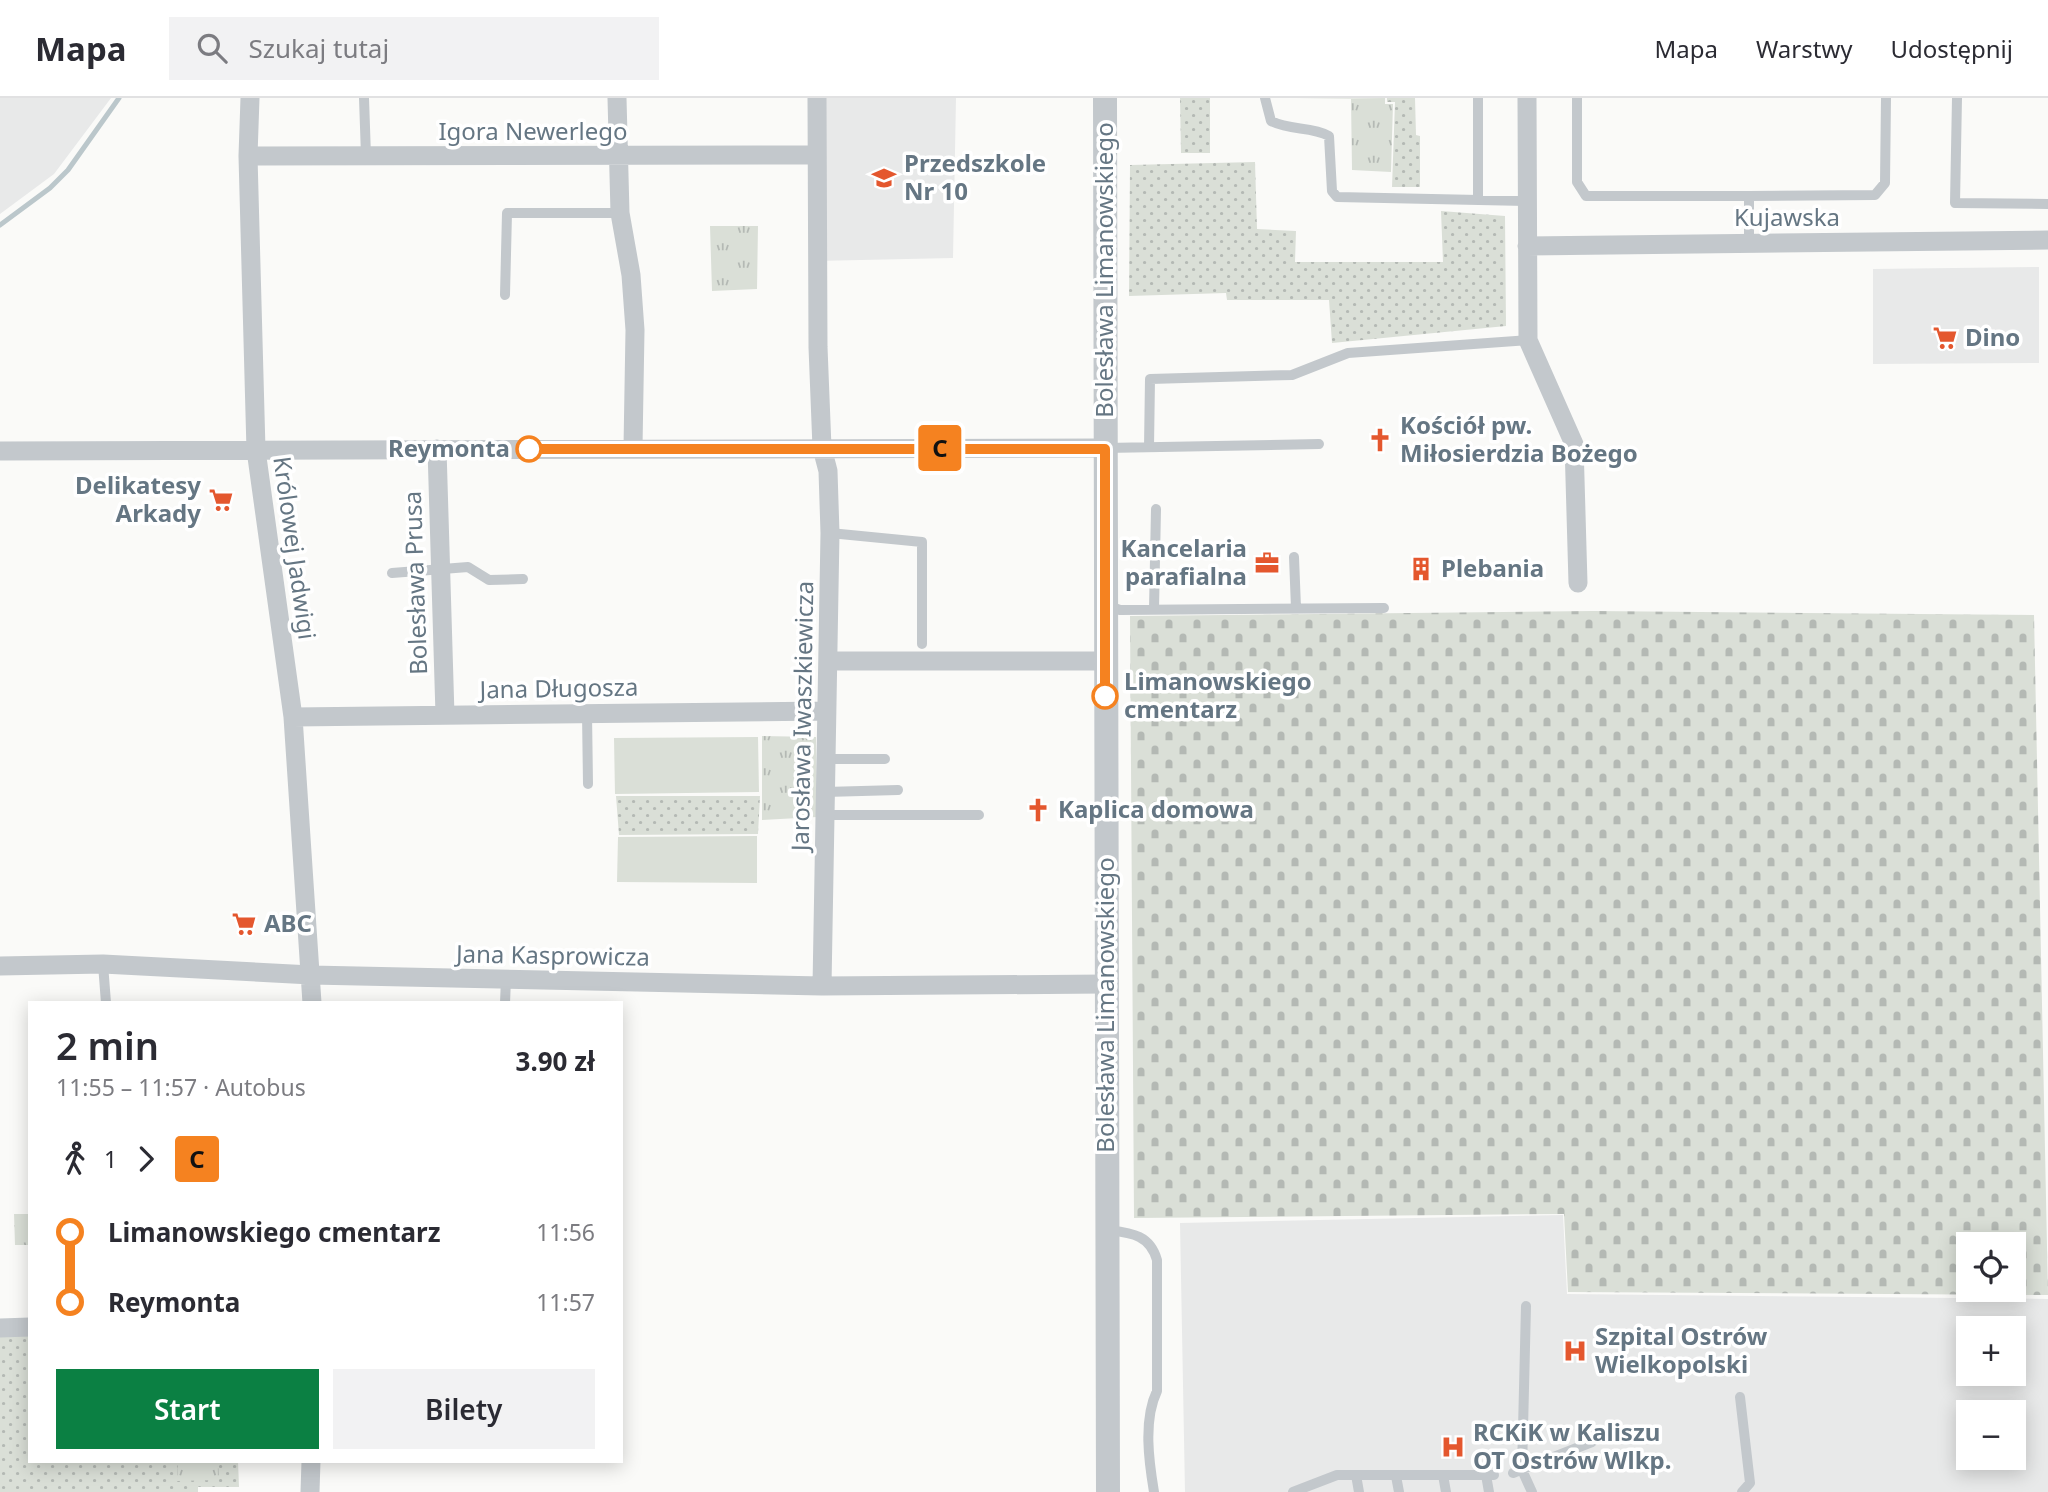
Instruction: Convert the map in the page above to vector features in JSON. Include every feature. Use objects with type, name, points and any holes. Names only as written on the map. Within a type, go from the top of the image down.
[{"type":"street","name":"Królowej Jadwigi","points":[[250,98],[248,156],[256,450],[293,717],[312,1001]]},
{"type":"street","points":[[617,98],[620,213],[631,275],[635,330],[633,447]]},
{"type":"street","name":"Jarosława Iwaszkiewicza","points":[[817,98],[822,448],[828,471],[830,533],[822,986]]},
{"type":"street","name":"Bolesława Limanowskiego","points":[[1105,98],[1108,1492]]},
{"type":"street","points":[[1527,98],[1528,340],[1574,444],[1578,583]]},
{"type":"street","name":"Igora Newerlego","points":[[248,156],[817,155]]},
{"type":"street","name":"Kujawska","points":[[1527,246],[2048,240]]},
{"type":"street","points":[[0,451],[633,447],[1105,449]]},
{"type":"street","name":"Bolesława Prusa","points":[[437,449],[445,715]]},
{"type":"street","points":[[828,661],[1105,661]]},
{"type":"street","name":"Jana Długosza","points":[[293,717],[826,711]]},
{"type":"street","name":"Jana Kasprowicza","points":[[0,966],[103,964],[311,975],[822,986],[1106,984]]},
{"type":"street","points":[[0,1328],[28,1327]]},
{"type":"street","points":[[310,1492],[311,1463]]},
{"type":"lane","points":[[365,98],[366,156]]},
{"type":"lane","points":[[1265,98],[1271,121],[1284,128],[1319,130],[1329,136],[1332,191],[1337,197],[1527,201]]},
{"type":"lane","points":[[1478,98],[1478,200]]},
{"type":"lane","points":[[1577,98],[1577,182],[1586,196],[1875,195],[1885,183],[1886,98]]},
{"type":"lane","points":[[1957,98],[1955,203],[2048,204]]},
{"type":"lane","points":[[1749,195],[1749,243]]},
{"type":"lane","points":[[505,295],[507,213],[620,213]]},
{"type":"lane","points":[[1149,447],[1150,379],[1292,375],[1348,353],[1528,340]]},
{"type":"lane","points":[[1105,449],[1319,444]]},
{"type":"lane","points":[[1154,609],[1156,509]]},
{"type":"lane","points":[[830,533],[922,542],[922,644]]},
{"type":"lane","points":[[1294,557],[1296,608]]},
{"type":"lane","points":[[392,573],[468,567],[489,580],[523,579]]},
{"type":"lane","points":[[1105,604],[1119,610],[1384,608]]},
{"type":"lane","points":[[587,712],[588,784]]},
{"type":"lane","points":[[826,759],[886,759]]},
{"type":"lane","points":[[825,792],[898,790]]},
{"type":"lane","points":[[825,814],[979,815]]},
{"type":"lane","points":[[103,964],[106,1001]]},
{"type":"lane","points":[[505,1001],[506,979]]},
{"type":"lane","points":[[1107,1229],[1135,1233],[1145,1239],[1154,1249],[1157,1260],[1157,1391],[1151,1404],[1150,1428],[1150,1475],[1154,1492]]},
{"type":"lane","points":[[1526,1306],[1517,1472],[1532,1492]]},
{"type":"lane","points":[[1740,1397],[1750,1483],[1742,1492]]},
{"type":"lane","points":[[1517,1472],[1592,1442]]},
{"type":"lane","points":[[1293,1492],[1337,1475],[1490,1475],[1489,1492]]},
{"type":"lane","points":[[1356,1475],[1359,1492]]},
{"type":"lane","points":[[1443,1475],[1446,1492]]},
{"type":"lane","points":[[1396,1476],[1399,1492]]},
{"type":"shaded area","points":[[0,98],[111,98],[54,174],[0,214]]},
{"type":"shaded area","name":"Przedszkole Nr 10","points":[[812,98],[956,98],[953,258],[815,261]]},
{"type":"shaded area","points":[[2039,267],[2039,363],[1873,364],[1873,269]]},
{"type":"shaded area","name":"Szpital Ostrów Wielkopolski","points":[[1563,1215],[1567,1294],[1956,1298],[1956,1302],[2026,1302],[2026,1299],[2048,1299],[2048,1492],[1185,1492],[1180,1223]]},
{"type":"green space","points":[[1180,98],[1210,98],[1210,153],[1181,153]]},
{"type":"green space","points":[[1385,98],[1385,104],[1393,104],[1391,172],[1352,170],[1351,99],[1296,99]]},
{"type":"green space","points":[[1387,98],[1415,98],[1416,135],[1420,136],[1420,187],[1392,187],[1395,102],[1387,102]]},
{"type":"green space","points":[[1255,162],[1257,229],[1296,231],[1295,262],[1443,262],[1441,211],[1505,216],[1506,326],[1332,343],[1329,300],[1227,300],[1226,293],[1129,296],[1130,165]]},
{"type":"green space","points":[[710,226],[758,226],[757,289],[712,291]]},
{"type":"green space","points":[[1593,611],[2034,615],[2048,1295],[2026,1295],[2026,1232],[1956,1232],[1956,1294],[1568,1292],[1564,1214],[1134,1218],[1130,616]]},
{"type":"green space","points":[[762,736],[816,737],[817,817],[762,820]]},
{"type":"green space","points":[[758,737],[759,792],[615,794],[614,738]]},
{"type":"green space","points":[[616,796],[760,796],[758,834],[619,835]]},
{"type":"green space","points":[[757,836],[757,883],[617,882],[618,837]]},
{"type":"green space","points":[[14,1214],[28,1214],[28,1245],[15,1245]]},
{"type":"green space","points":[[0,1332],[28,1332],[28,1463],[238,1463],[239,1487],[198,1487],[198,1492],[0,1492]]},
{"type":"green space","points":[[178,1463],[218,1463],[219,1480],[177,1481]]},
{"type":"waterway","points":[[0,225],[50,188],[68,170],[119,98]]},
{"type":"bus line","name":"C","points":[[529,449],[1105,449],[1105,696]]},
{"type":"place","name":"Przedszkole Nr 10","points":[[884,178]]},
{"type":"place","name":"Dino","points":[[1945,338]]},
{"type":"place","name":"Kościół pw. Miłosierdzia Bożego","points":[[1380,440]]},
{"type":"place","name":"Reymonta","points":[[529,449]]},
{"type":"place","name":"Delikatesy Arkady","points":[[221,500]]},
{"type":"place","name":"Kancelaria parafialna","points":[[1267,563]]},
{"type":"place","name":"Plebania","points":[[1421,569]]},
{"type":"place","name":"Limanowskiego cmentarz","points":[[1105,696]]},
{"type":"place","name":"Kaplica domowa","points":[[1038,810]]},
{"type":"place","name":"ABC","points":[[244,924]]},
{"type":"place","name":"Szpital Ostrów Wielkopolski","points":[[1575,1351]]},
{"type":"place","name":"RCKiK w Kaliszu OT Ostrów Wlkp.","points":[[1453,1447]]}]
